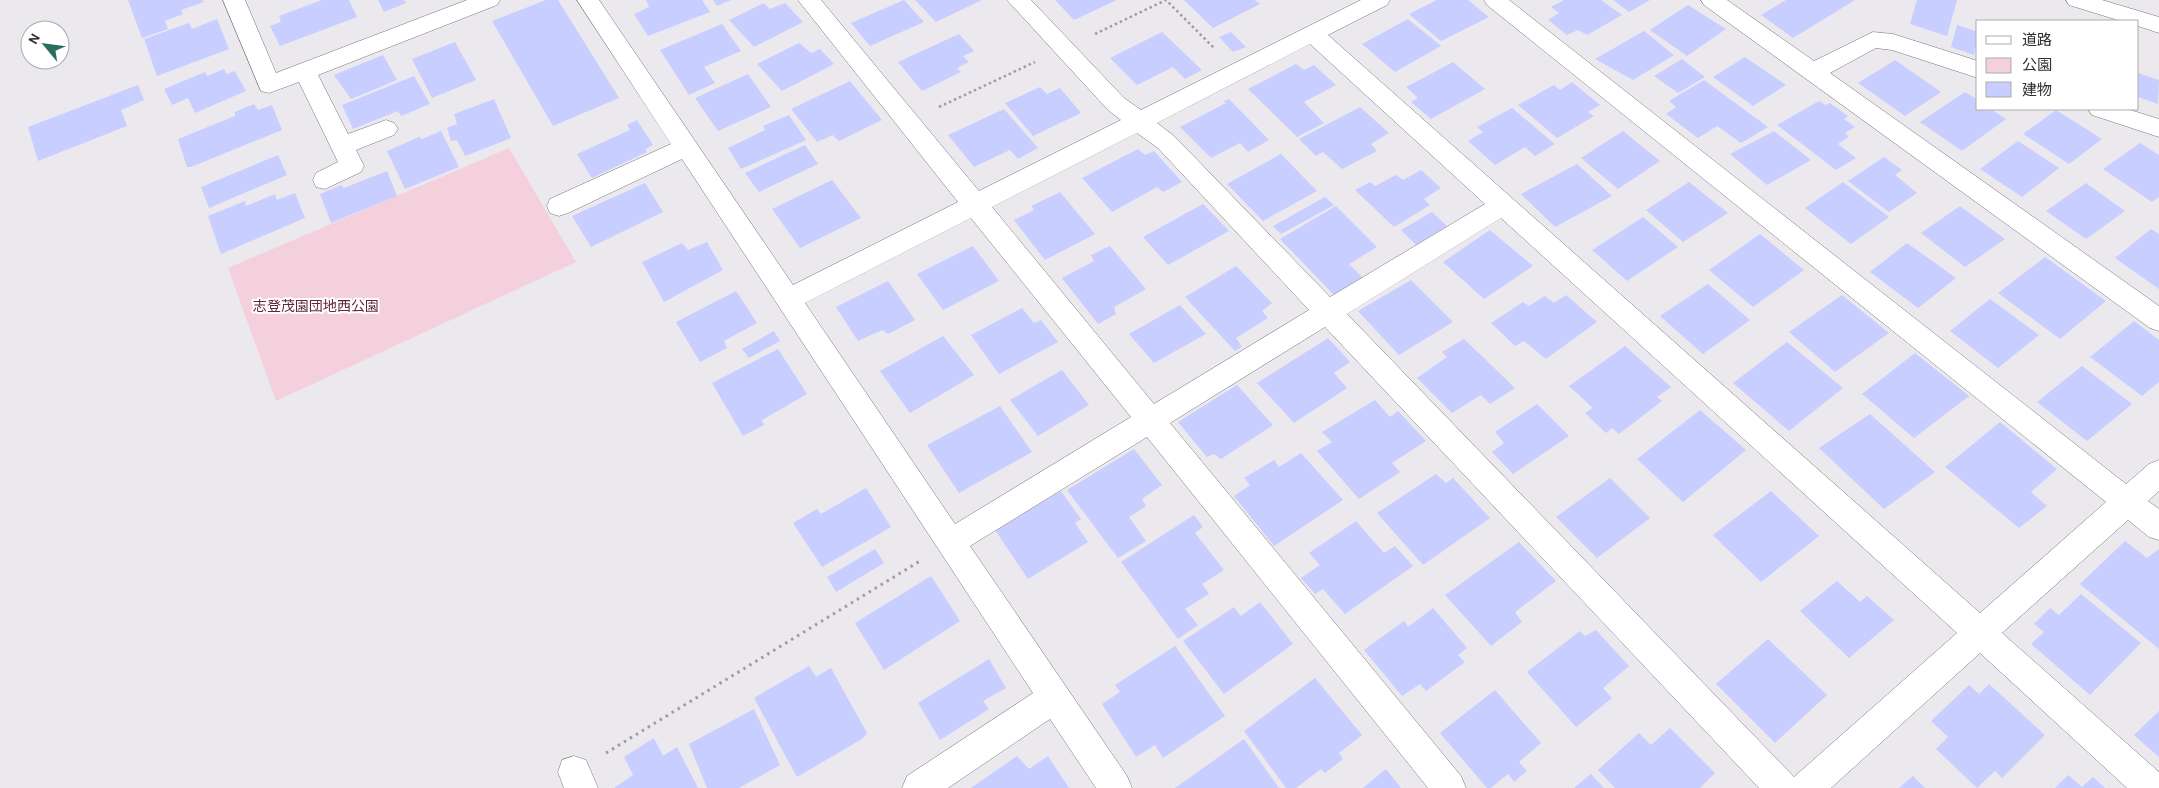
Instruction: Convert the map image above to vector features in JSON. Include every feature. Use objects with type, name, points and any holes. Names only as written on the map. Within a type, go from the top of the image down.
[{"type":"street","points":[[234,0],[269,85],[489,0]]},
{"type":"street","points":[[588,0],[1115,788]]},
{"type":"street","points":[[809,0],[1449,788]]},
{"type":"street","points":[[1018,0],[1116,104],[1166,142],[1782,788]]},
{"type":"street","points":[[788,299],[1378,0]]},
{"type":"street","points":[[1495,0],[2159,527]]},
{"type":"street","points":[[1712,0],[2159,320]]},
{"type":"street","points":[[2077,0],[2159,25]]},
{"type":"street","points":[[1312,33],[2152,788]]},
{"type":"street","points":[[1813,72],[1874,40],[1893,42],[1976,69]]},
{"type":"street","points":[[305,71],[352,166],[325,180]]},
{"type":"street","points":[[2103,110],[2159,128]]},
{"type":"street","points":[[343,146],[386,129]]},
{"type":"street","points":[[559,206],[686,147]]},
{"type":"street","points":[[951,542],[1503,205]]},
{"type":"street","points":[[1806,788],[2159,473]]},
{"type":"street","points":[[919,788],[1054,697]]},
{"type":"path","points":[[578,780],[951,542]]},
{"type":"green space","name":"志登茂園団地西公園","points":[[509,148],[576,262],[276,401],[228,268]]},
{"type":"building","points":[[128,0],[203,0],[204,2],[181,10],[183,14],[165,21],[168,29],[142,38]]},
{"type":"building","points":[[322,0],[349,0],[357,17],[280,46],[270,26],[281,22],[279,16]]},
{"type":"building","points":[[378,0],[404,0],[406,3],[384,12]]},
{"type":"building","points":[[546,0],[558,0],[619,98],[553,126],[492,21]]},
{"type":"building","points":[[646,0],[702,0],[710,12],[648,36],[634,14],[649,7]]},
{"type":"building","points":[[713,0],[731,0],[717,6]]},
{"type":"building","points":[[904,0],[924,22],[870,46],[851,23]]},
{"type":"building","points":[[915,0],[982,0],[936,22]]},
{"type":"building","points":[[1055,0],[1117,0],[1074,20]]},
{"type":"building","points":[[1184,0],[1255,0],[1260,4],[1213,28]]},
{"type":"building","points":[[1437,0],[1468,0],[1489,17],[1441,41],[1409,14]]},
{"type":"building","points":[[1564,0],[1601,0],[1622,15],[1587,35],[1578,30],[1567,35],[1548,20],[1559,13],[1551,7]]},
{"type":"building","points":[[1613,0],[1650,0],[1629,12]]},
{"type":"building","points":[[1786,0],[1855,0],[1793,38],[1761,15]]},
{"type":"building","points":[[1917,0],[1957,0],[1947,36],[1910,24]]},
{"type":"building","points":[[764,3],[770,9],[785,3],[803,22],[754,47],[729,20]]},
{"type":"building","points":[[1688,5],[1726,29],[1687,56],[1650,30]]},
{"type":"building","points":[[217,19],[229,49],[157,76],[144,39],[189,23],[192,29]]},
{"type":"building","points":[[1408,19],[1441,46],[1395,72],[1362,44]]},
{"type":"building","points":[[722,24],[741,51],[704,67],[715,83],[689,95],[660,50]]},
{"type":"building","points":[[1957,25],[1976,31],[1974,55],[1951,47]]},
{"type":"building","points":[[1644,31],[1674,55],[1633,80],[1595,59]]},
{"type":"building","points":[[1162,32],[1202,70],[1185,79],[1173,67],[1137,85],[1110,58]]},
{"type":"building","points":[[1231,32],[1246,47],[1233,52],[1219,37]]},
{"type":"building","points":[[959,34],[974,51],[963,56],[969,62],[957,68],[961,72],[922,91],[898,62]]},
{"type":"building","points":[[455,42],[476,80],[432,98],[412,59]]},
{"type":"building","points":[[799,43],[811,53],[820,49],[834,64],[782,91],[757,64]]},
{"type":"building","points":[[383,55],[397,80],[351,99],[334,75]]},
{"type":"building","points":[[1745,57],[1786,85],[1753,106],[1713,77]]},
{"type":"building","points":[[1682,59],[1705,77],[1678,93],[1654,76]]},
{"type":"building","points":[[1895,60],[1941,92],[1905,116],[1858,83]]},
{"type":"building","points":[[1453,62],[1485,89],[1431,119],[1411,102],[1418,98],[1406,87]]},
{"type":"building","points":[[1296,64],[1304,70],[1314,65],[1336,85],[1304,102],[1324,123],[1297,137],[1248,89]]},
{"type":"building","points":[[224,69],[227,74],[235,71],[246,91],[195,113],[188,98],[172,105],[164,89],[205,72],[207,76]]},
{"type":"building","points":[[2139,73],[2159,80],[2158,104],[2139,97]]},
{"type":"building","points":[[748,74],[771,107],[718,131],[695,98]]},
{"type":"building","points":[[414,76],[430,104],[401,116],[398,111],[353,129],[342,105]]},
{"type":"building","points":[[1704,80],[1768,127],[1741,143],[1717,126],[1698,138],[1666,114],[1676,107],[1669,101]]},
{"type":"building","points":[[850,81],[882,120],[839,141],[833,135],[817,142],[791,109]]},
{"type":"building","points":[[1572,82],[1600,105],[1588,112],[1594,116],[1557,138],[1518,105],[1554,85],[1560,90]]},
{"type":"building","points":[[138,85],[144,100],[121,110],[127,126],[38,161],[28,127]]},
{"type":"building","points":[[1040,87],[1047,94],[1060,88],[1081,113],[1033,136],[1005,103]]},
{"type":"building","points":[[1965,92],[1976,99],[1976,110],[1992,110],[2006,119],[1962,151],[1920,122]]},
{"type":"building","points":[[494,99],[511,138],[465,156],[457,140],[451,141],[447,128],[457,124],[454,114]]},
{"type":"building","points":[[1229,99],[1269,140],[1248,152],[1240,143],[1211,158],[1180,127],[1226,103],[1223,101]]},
{"type":"building","points":[[1819,101],[1826,105],[1830,103],[1848,116],[1844,119],[1855,127],[1845,133],[1849,137],[1838,144],[1856,158],[1836,170],[1777,125]]},
{"type":"building","points":[[254,104],[258,110],[272,105],[282,130],[187,167],[178,139],[235,116],[235,112]]},
{"type":"building","points":[[1360,107],[1389,133],[1371,144],[1377,151],[1342,169],[1323,152],[1316,156],[1299,139]]},
{"type":"building","points":[[1512,108],[1555,144],[1535,156],[1525,147],[1495,165],[1468,141],[1483,132],[1477,127]]},
{"type":"building","points":[[1004,109],[1038,148],[1018,159],[1010,150],[974,167],[948,135]]},
{"type":"building","points":[[2056,110],[2102,139],[2069,164],[2023,134]]},
{"type":"building","points":[[789,115],[806,140],[741,169],[728,148],[765,130],[763,126]]},
{"type":"building","points":[[637,120],[653,145],[645,149],[647,152],[592,178],[577,154],[630,130],[627,125]]},
{"type":"building","points":[[441,131],[459,167],[405,189],[387,151],[419,137],[422,139]]},
{"type":"building","points":[[1623,131],[1660,161],[1618,189],[1581,158]]},
{"type":"building","points":[[1774,131],[1811,160],[1767,185],[1730,154]]},
{"type":"building","points":[[2018,141],[2059,168],[2022,197],[1980,169]]},
{"type":"building","points":[[2140,143],[2159,155],[2159,197],[2152,202],[2103,169]]},
{"type":"building","points":[[805,145],[818,164],[759,192],[745,173]]},
{"type":"building","points":[[1138,149],[1145,155],[1154,151],[1182,182],[1163,192],[1157,187],[1112,212],[1082,178]]},
{"type":"building","points":[[1281,154],[1317,191],[1263,221],[1227,184]]},
{"type":"building","points":[[278,155],[287,175],[209,208],[201,187]]},
{"type":"building","points":[[1884,157],[1902,170],[1895,175],[1917,193],[1889,212],[1848,181]]},
{"type":"building","points":[[1577,164],[1612,196],[1555,227],[1521,194]]},
{"type":"building","points":[[1421,170],[1441,188],[1424,199],[1430,205],[1394,227],[1355,190],[1370,182],[1375,186],[1396,175],[1403,180]]},
{"type":"building","points":[[387,171],[397,196],[331,223],[320,194],[341,185],[344,188]]},
{"type":"building","points":[[832,180],[861,218],[800,248],[772,209]]},
{"type":"building","points":[[1689,182],[1728,213],[1683,242],[1646,210]]},
{"type":"building","points":[[1843,182],[1889,217],[1851,244],[1805,208]]},
{"type":"building","points":[[645,183],[663,212],[591,247],[572,216]]},
{"type":"building","points":[[2086,183],[2125,211],[2086,239],[2046,211]]},
{"type":"building","points":[[1060,192],[1095,234],[1045,260],[1014,220],[1034,210],[1031,206]]},
{"type":"building","points":[[295,193],[305,218],[221,254],[208,216],[245,201],[246,206],[275,194],[277,200]]},
{"type":"building","points":[[1325,197],[1334,205],[1281,234],[1273,226]]},
{"type":"building","points":[[1203,204],[1229,231],[1168,265],[1143,237]]},
{"type":"building","points":[[1336,206],[1377,247],[1349,264],[1363,278],[1334,295],[1280,239]]},
{"type":"building","points":[[1960,206],[2005,239],[1965,267],[1921,233]]},
{"type":"building","points":[[1432,212],[1447,226],[1416,245],[1401,230]]},
{"type":"building","points":[[1643,217],[1678,247],[1627,281],[1592,250]]},
{"type":"building","points":[[2151,229],[2159,234],[2159,289],[2115,258]]},
{"type":"building","points":[[1490,230],[1533,266],[1484,299],[1443,262]]},
{"type":"building","points":[[1760,234],[1804,270],[1753,307],[1709,270]]},
{"type":"building","points":[[707,242],[723,270],[664,302],[642,262],[682,243],[688,250]]},
{"type":"building","points":[[1907,243],[1956,278],[1918,308],[1870,272]]},
{"type":"building","points":[[973,246],[999,281],[943,310],[917,274]]},
{"type":"building","points":[[1110,246],[1146,289],[1114,307],[1116,314],[1098,324],[1062,278],[1094,261],[1091,255]]},
{"type":"building","points":[[2045,257],[2106,301],[2060,339],[1998,293]]},
{"type":"building","points":[[1236,266],[1272,303],[1262,311],[1268,318],[1236,338],[1242,347],[1235,351],[1185,297]]},
{"type":"building","points":[[1411,280],[1453,322],[1399,355],[1358,311]]},
{"type":"building","points":[[888,281],[915,320],[888,334],[882,330],[858,341],[836,307]]},
{"type":"building","points":[[1708,284],[1750,320],[1703,354],[1660,316]]},
{"type":"building","points":[[736,291],[757,323],[724,341],[727,348],[700,362],[676,322]]},
{"type":"building","points":[[1566,295],[1597,322],[1546,359],[1524,341],[1515,346],[1491,323],[1523,302],[1529,306],[1545,296],[1554,303]]},
{"type":"building","points":[[1842,295],[1889,333],[1835,372],[1789,332]]},
{"type":"building","points":[[1990,299],[2039,335],[1998,368],[1950,331]]},
{"type":"building","points":[[1180,305],[1206,334],[1154,363],[1129,334]]},
{"type":"building","points":[[1022,308],[1034,323],[1041,320],[1058,342],[999,374],[971,335]]},
{"type":"building","points":[[2134,321],[2159,340],[2159,382],[2142,396],[2090,357]]},
{"type":"building","points":[[774,331],[780,341],[749,358],[742,349]]},
{"type":"building","points":[[943,336],[974,375],[910,413],[880,371]]},
{"type":"building","points":[[1328,338],[1350,362],[1334,373],[1347,388],[1294,423],[1257,383]]},
{"type":"building","points":[[1464,339],[1515,388],[1490,404],[1481,395],[1452,413],[1417,378],[1447,357],[1442,352]]},
{"type":"building","points":[[1787,342],[1843,388],[1789,431],[1733,383]]},
{"type":"building","points":[[1625,346],[1671,387],[1657,397],[1662,401],[1619,434],[1612,428],[1606,433],[1585,413],[1593,408],[1569,386]]},
{"type":"building","points":[[778,349],[807,394],[762,420],[764,425],[743,436],[712,383]]},
{"type":"building","points":[[1915,353],[1969,396],[1914,438],[1862,394]]},
{"type":"building","points":[[2082,366],[2132,404],[2087,441],[2037,402]]},
{"type":"building","points":[[1062,370],[1089,405],[1038,436],[1010,400]]},
{"type":"building","points":[[1237,385],[1273,425],[1221,459],[1214,454],[1207,457],[1178,422]]},
{"type":"building","points":[[1375,400],[1390,417],[1398,411],[1426,441],[1392,463],[1400,472],[1359,499],[1317,451],[1332,442],[1322,432]]},
{"type":"building","points":[[1537,404],[1569,436],[1513,474],[1492,452],[1504,443],[1495,432]]},
{"type":"building","points":[[1000,406],[1032,452],[959,493],[927,445]]},
{"type":"building","points":[[1700,410],[1746,450],[1683,502],[1637,459]]},
{"type":"building","points":[[1870,414],[1935,472],[1884,509],[1819,448]]},
{"type":"building","points":[[2000,422],[2057,469],[2031,492],[2047,506],[2019,528],[1945,467]]},
{"type":"building","points":[[1134,449],[1162,485],[1142,499],[1146,506],[1129,517],[1146,541],[1118,558],[1067,490]]},
{"type":"building","points":[[1301,453],[1343,500],[1274,546],[1234,496],[1250,485],[1244,478],[1274,460],[1279,467]]},
{"type":"building","points":[[1436,474],[1446,483],[1453,478],[1490,518],[1423,565],[1377,513]]},
{"type":"building","points":[[1610,478],[1650,518],[1597,558],[1556,517]]},
{"type":"building","points":[[866,488],[891,527],[822,567],[793,523],[817,509],[821,514]]},
{"type":"building","points":[[1061,491],[1081,519],[1075,523],[1088,542],[1028,579],[995,530]]},
{"type":"building","points":[[1771,491],[1819,536],[1761,582],[1713,535]]},
{"type":"building","points":[[1194,515],[1203,527],[1195,533],[1224,570],[1202,584],[1209,594],[1185,609],[1198,625],[1178,639],[1121,562]]},
{"type":"building","points":[[1356,521],[1384,553],[1395,546],[1413,566],[1345,614],[1323,589],[1315,594],[1301,578],[1320,565],[1309,553]]},
{"type":"building","points":[[2125,541],[2147,558],[2159,549],[2159,649],[2080,584]]},
{"type":"building","points":[[1519,542],[1556,581],[1515,612],[1522,622],[1491,646],[1445,595]]},
{"type":"building","points":[[875,549],[884,563],[836,592],[827,577]]},
{"type":"building","points":[[931,576],[960,621],[884,670],[855,623]]},
{"type":"building","points":[[1837,581],[1860,602],[1867,596],[1894,620],[1849,658],[1800,611]]},
{"type":"building","points":[[2081,594],[2141,643],[2090,695],[2031,644],[2044,632],[2034,624],[2050,608],[2059,615]]},
{"type":"building","points":[[1260,602],[1293,644],[1224,694],[1183,641],[1234,607],[1241,616]]},
{"type":"building","points":[[1433,608],[1467,648],[1458,655],[1465,662],[1426,691],[1420,684],[1402,696],[1364,650],[1404,621],[1408,627]]},
{"type":"building","points":[[1596,630],[1629,666],[1603,688],[1612,698],[1576,727],[1527,672],[1580,631],[1585,636]]},
{"type":"building","points":[[1768,639],[1827,695],[1775,743],[1716,684]]},
{"type":"building","points":[[1175,646],[1225,716],[1163,758],[1155,745],[1136,757],[1102,704],[1120,692],[1115,685]]},
{"type":"building","points":[[989,659],[1006,688],[983,701],[989,709],[940,740],[918,703]]},
{"type":"building","points":[[809,666],[816,677],[831,668],[867,733],[862,739],[797,777],[754,698]]},
{"type":"building","points":[[1315,678],[1362,735],[1339,753],[1343,759],[1325,773],[1321,769],[1296,788],[1286,788],[1244,731]]},
{"type":"building","points":[[1989,684],[2045,735],[2002,778],[1995,771],[1977,788],[1936,749],[1948,737],[1931,721],[1969,685],[1979,694]]},
{"type":"building","points":[[1495,690],[1541,743],[1519,762],[1527,771],[1514,782],[1508,774],[1491,788],[1487,788],[1440,733]]},
{"type":"building","points":[[754,709],[780,765],[739,788],[707,788],[689,744]]},
{"type":"building","points":[[2159,711],[2159,757],[2134,735]]},
{"type":"building","points":[[1670,728],[1715,773],[1700,788],[1615,788],[1598,770],[1639,733],[1651,745]]},
{"type":"building","points":[[654,738],[663,756],[677,747],[698,788],[614,788],[633,775],[624,757]]},
{"type":"building","points":[[1244,739],[1279,788],[1175,788]]},
{"type":"building","points":[[1017,756],[1029,769],[1048,756],[1069,788],[971,788]]},
{"type":"building","points":[[1386,769],[1401,788],[1363,788]]},
{"type":"building","points":[[1591,774],[1604,788],[1574,788]]},
{"type":"building","points":[[2068,775],[2082,787],[2093,777],[2105,788],[2055,788]]},
{"type":"building","points":[[1913,776],[1925,788],[1899,788]]}]
